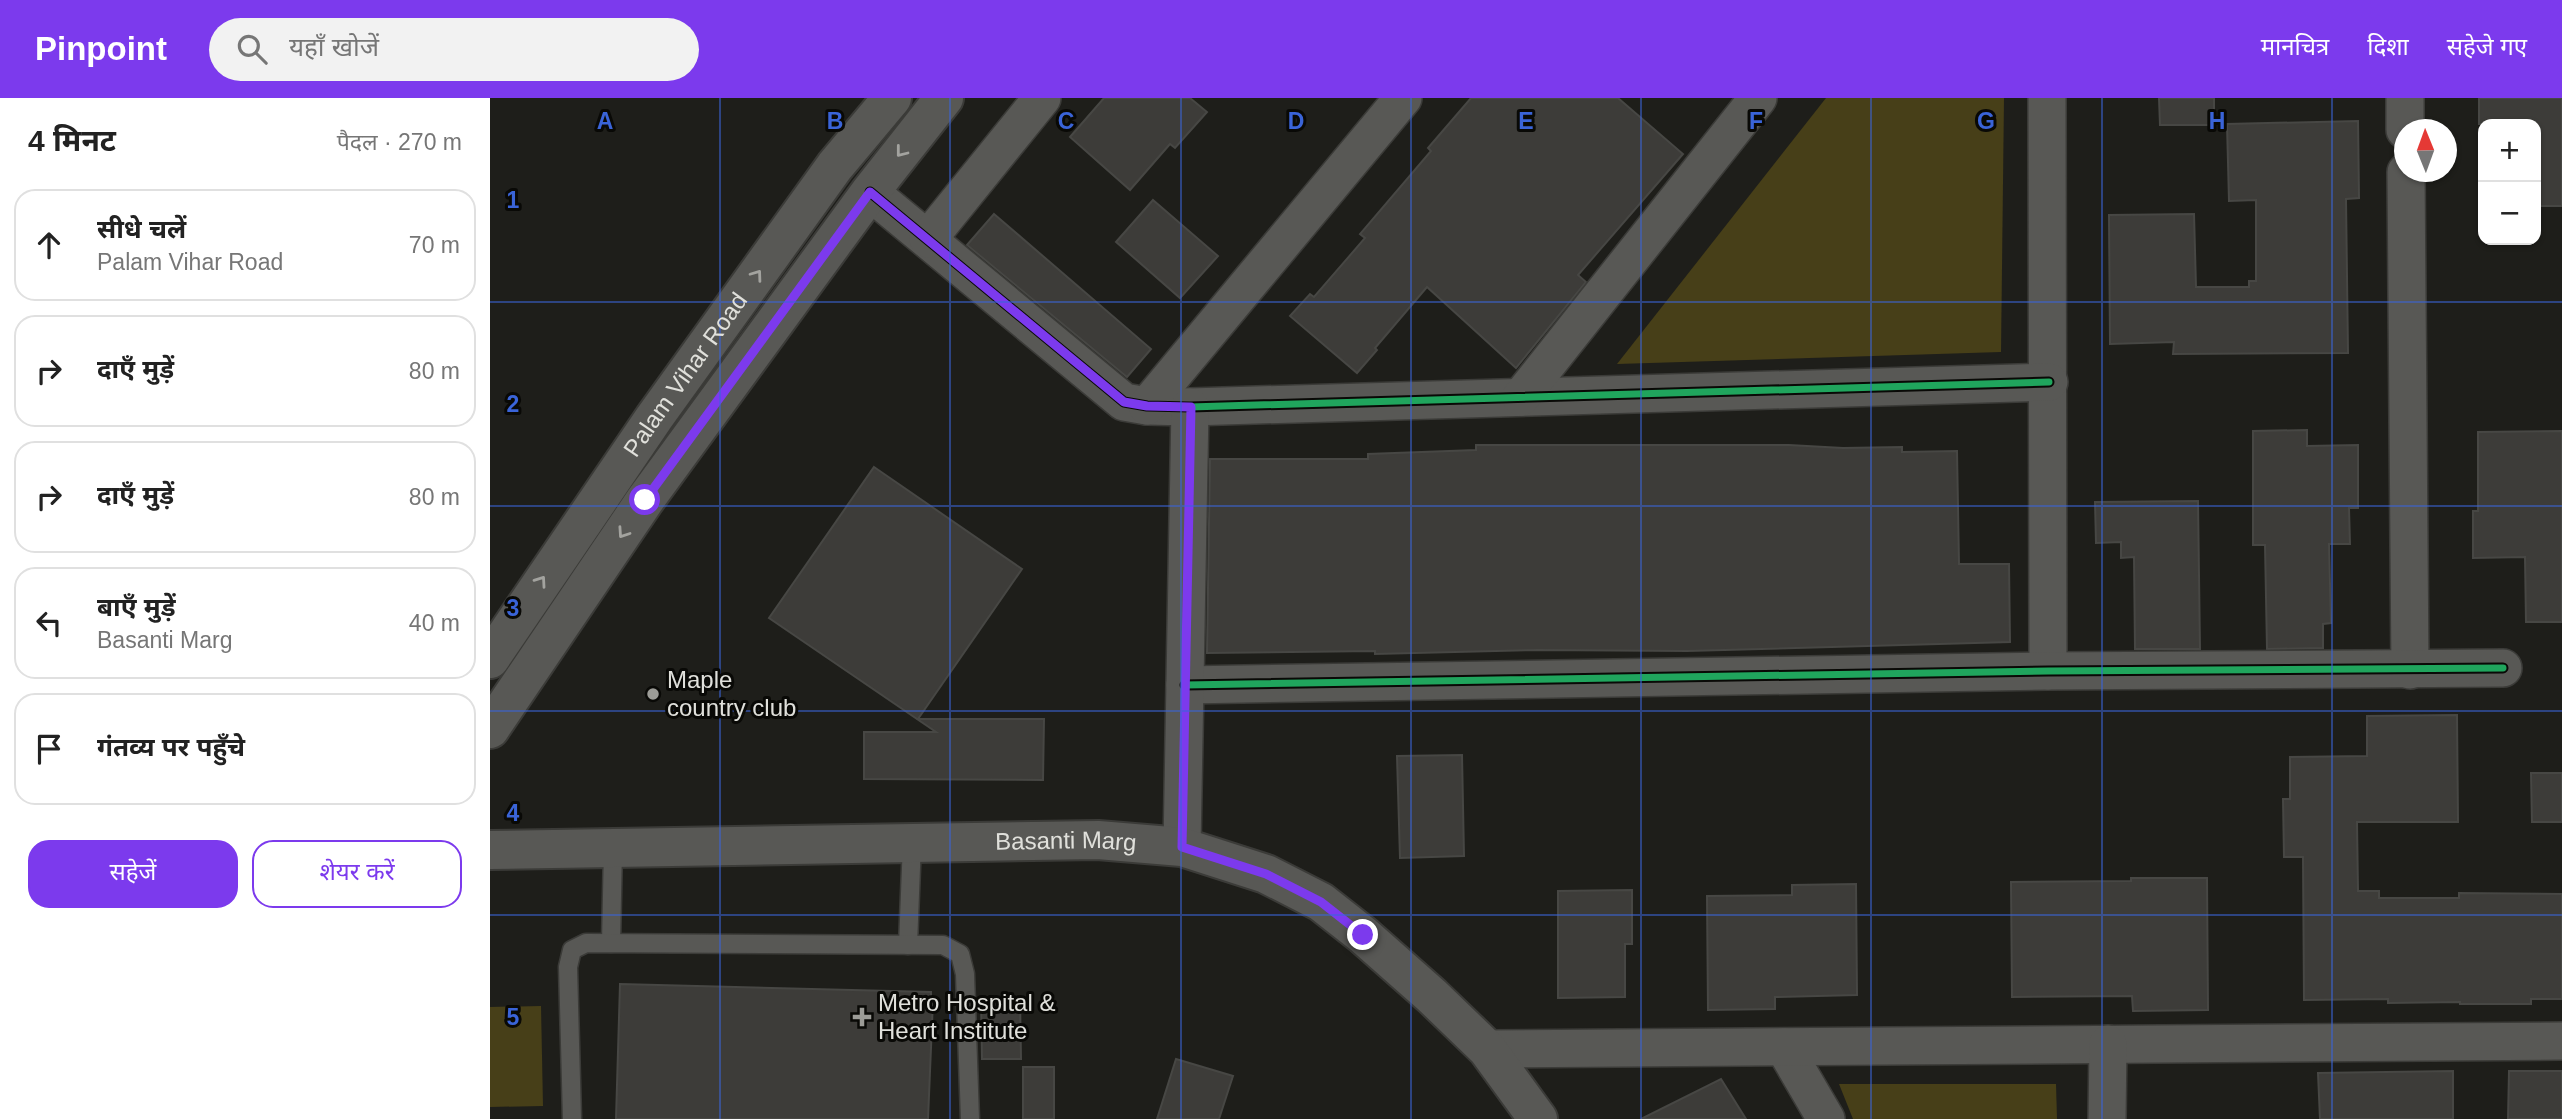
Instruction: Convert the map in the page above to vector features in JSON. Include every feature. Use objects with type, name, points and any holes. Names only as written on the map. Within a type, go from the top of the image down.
[{"type":"street","name":"Palam Vihar Road","points":[[490,659],[654,418],[835,166],[892,98]]},
{"type":"street","name":"Palam Vihar Road","points":[[490,729],[645,500],[870,192],[944,98]]},
{"type":"street","points":[[928,240],[1042,98]]},
{"type":"street","points":[[1147,406],[1403,98]]},
{"type":"street","points":[[1521,397],[1758,98]]},
{"type":"street","points":[[2047,98],[2048,671]]},
{"type":"street","points":[[2405,98],[2405,119]]},
{"type":"street","points":[[2406,182],[2410,670]]},
{"type":"street","points":[[870,192],[1124,402],[1147,406],[1191,407],[2049,383]]},
{"type":"street","points":[[1182,847],[1191,407]]},
{"type":"street","points":[[1185,685],[2048,671],[2503,668]]},
{"type":"street","name":"Basanti Marg","points":[[490,850],[1098,840],[1182,847],[1266,874],[1321,902],[1383,952],[1487,1049],[1538,1119]]},
{"type":"street","points":[[1487,1049],[2562,1041]]},
{"type":"street","points":[[2107,1119],[2108,1044]]},
{"type":"street","points":[[1784,1047],[1826,1119]]},
{"type":"lane","points":[[908,945],[912,842]]},
{"type":"lane","points":[[611,943],[613,848]]},
{"type":"lane","points":[[572,1119],[568,967],[572,950],[586,943],[611,943],[943,945],[960,954],[965,974],[970,1119]]},
{"type":"shaded area","points":[[1826,98],[2004,98],[2001,352],[1617,364]]},
{"type":"shaded area","points":[[541,1006],[543,1106],[490,1107],[490,1007]]},
{"type":"shaded area","points":[[1839,1084],[2056,1084],[2057,1119],[1853,1119]]},
{"type":"building","points":[[1104,98],[1190,98],[1207,112],[1175,148],[1170,144],[1130,190],[1070,137]]},
{"type":"building","points":[[1471,98],[1618,98],[1683,154],[1578,275],[1586,282],[1516,368],[1427,287],[1357,373],[1290,316],[1310,294],[1314,297],[1365,238],[1360,234],[1431,151],[1428,148]]},
{"type":"building","points":[[2159,98],[2214,98],[2214,125],[2160,125]]},
{"type":"building","points":[[2479,98],[2562,98],[2562,206],[2541,206],[2541,119],[2479,119]]},
{"type":"building","points":[[2358,121],[2359,198],[2346,199],[2348,353],[2173,354],[2174,342],[2110,344],[2109,215],[2194,214],[2196,287],[2249,287],[2249,281],[2256,281],[2256,200],[2229,201],[2227,124]]},
{"type":"building","points":[[1153,200],[1218,256],[1180,298],[1116,242]]},
{"type":"building","points":[[994,214],[1151,349],[1127,377],[967,245]]},
{"type":"building","points":[[2307,430],[2307,446],[2358,445],[2358,508],[2349,508],[2350,544],[2329,544],[2331,623],[2323,624],[2323,648],[2267,649],[2265,545],[2253,545],[2253,431]]},
{"type":"building","points":[[2562,431],[2562,622],[2526,622],[2525,557],[2473,558],[2473,511],[2478,511],[2478,432]]},
{"type":"building","points":[[1476,445],[1789,445],[1902,447],[1902,452],[1957,451],[1959,564],[2009,564],[2010,642],[1687,651],[1207,653],[1210,459],[1368,459],[1368,454],[1476,450]]},
{"type":"building","points":[[874,467],[1022,569],[918,719],[1044,719],[1043,780],[864,779],[864,732],[936,732],[769,618]]},
{"type":"building","points":[[2198,501],[2200,649],[2135,649],[2134,557],[2121,558],[2121,542],[2096,543],[2095,502]]},
{"type":"building","points":[[2457,715],[2458,822],[2357,822],[2358,891],[2379,891],[2379,898],[2459,898],[2459,893],[2562,894],[2562,999],[2531,999],[2531,1004],[2388,1003],[2388,999],[2304,1000],[2303,857],[2284,857],[2283,799],[2290,799],[2290,757],[2367,756],[2367,716]]},
{"type":"building","points":[[1462,755],[1464,856],[1400,858],[1397,756]]},
{"type":"building","points":[[2531,773],[2562,773],[2562,822],[2532,822]]},
{"type":"building","points":[[2131,878],[2207,878],[2208,1010],[2133,1011],[2132,996],[2012,997],[2011,882],[2131,881]]},
{"type":"building","points":[[1856,884],[1857,995],[1775,997],[1775,1009],[1708,1010],[1707,896],[1792,895],[1792,885]]},
{"type":"building","points":[[1632,890],[1632,944],[1625,944],[1625,997],[1558,998],[1558,891]]},
{"type":"building","points":[[620,984],[931,992],[933,1000],[928,1119],[616,1119]]},
{"type":"building","points":[[1020,998],[1021,1059],[982,1059],[981,999]]},
{"type":"building","points":[[1176,1059],[1233,1076],[1219,1119],[1157,1119]]},
{"type":"building","points":[[1023,1067],[1054,1067],[1054,1119],[1023,1119]]},
{"type":"building","points":[[2453,1071],[2453,1119],[2320,1119],[2318,1073]]},
{"type":"building","points":[[2509,1071],[2562,1071],[2562,1119],[2508,1119]]},
{"type":"building","points":[[1721,1079],[1746,1119],[1641,1119]]},
{"type":"cycle path","points":[[870,192],[1124,402],[1147,406],[1190,407],[2049,382]]},
{"type":"cycle path","points":[[1185,685],[2048,671],[2503,668]]},
{"type":"place","name":"Maple country club","points":[[653,694]]},
{"type":"place","name":"Metro Hospital & Heart Institute","points":[[862,1017]]},
{"type":"route","points":[[645,500],[870,192],[1124,402],[1168,408],[1191,407],[1182,847],[1266,874],[1321,902],[1363,935]]}]
